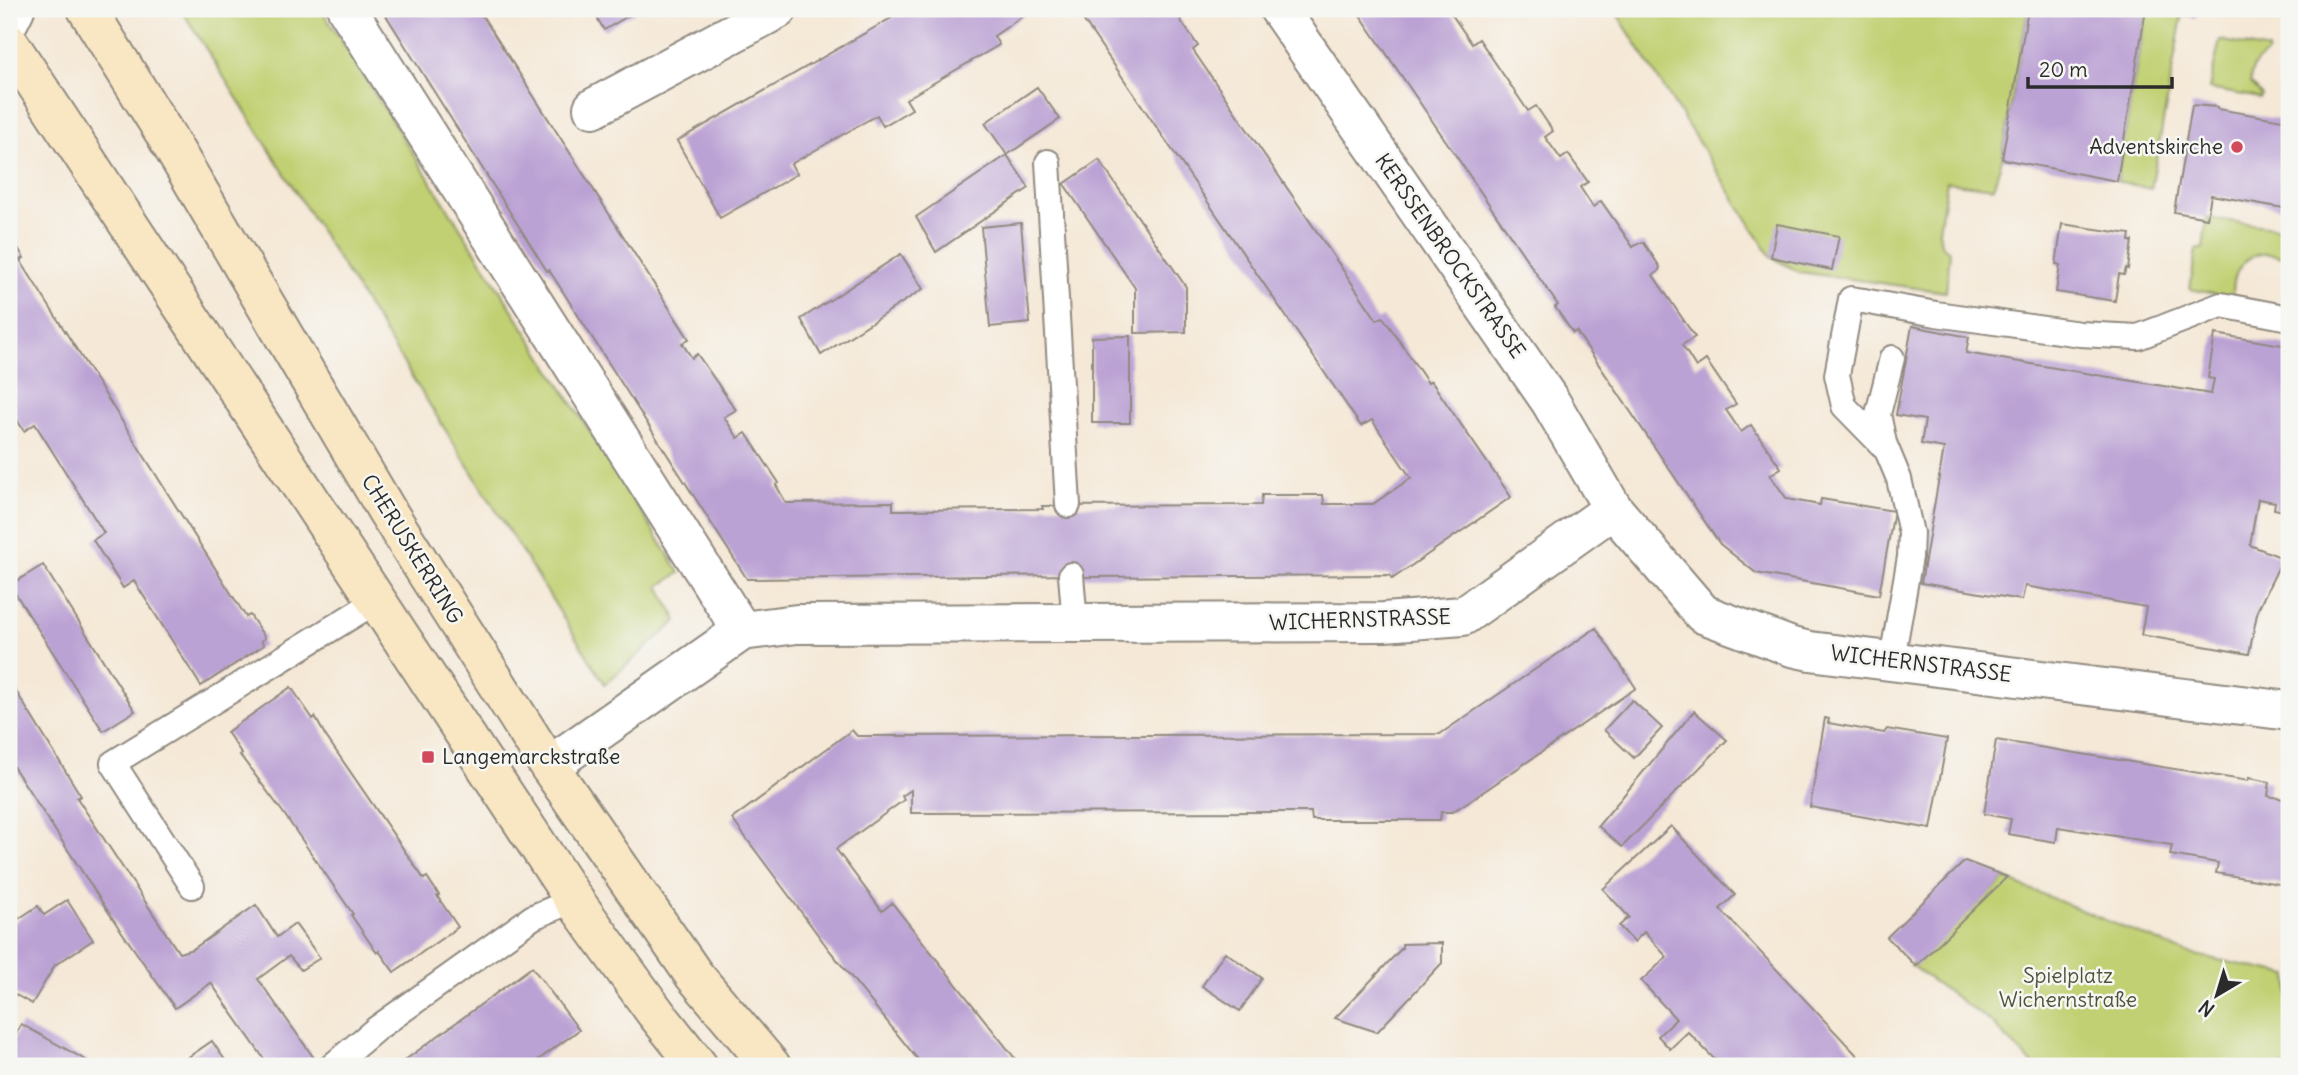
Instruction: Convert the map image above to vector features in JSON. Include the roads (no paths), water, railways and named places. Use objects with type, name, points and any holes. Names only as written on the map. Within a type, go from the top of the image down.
[{"type":"main road","name":"CHERUSKERRING","points":[[87,9],[165,134],[387,511],[549,766],[694,975],[771,1066]]},
{"type":"main road","points":[[9,43],[574,900],[655,1013],[698,1066]]},
{"type":"street","points":[[9,21],[15,9]]},
{"type":"street","points":[[347,9],[742,631]]},
{"type":"street","points":[[593,108],[778,9]]},
{"type":"street","name":"KERSSENBROCKSTRASSE","points":[[1279,9],[1550,401],[1613,509]]},
{"type":"street","name":"WICHERNSTRASSE","points":[[549,766],[719,644],[742,631],[797,624],[1384,622],[1463,616],[1613,509],[1703,614],[1792,647],[2289,711]]},
{"type":"lane","points":[[1048,162],[1068,505]]},
{"type":"lane","points":[[1888,451],[1844,406],[1837,375],[1851,299],[2080,334],[2138,337],[2221,305],[2289,318]]},
{"type":"lane","points":[[1892,358],[1878,414],[1884,443],[1899,479],[1911,533],[1910,557],[1892,659]]},
{"type":"lane","points":[[1071,575],[1075,624]]},
{"type":"lane","points":[[192,886],[113,763],[378,600]]},
{"type":"lane","points":[[332,1066],[376,1029],[533,917],[574,900]]},
{"type":"place","name":"Adventskirche","points":[[2237,147]]},
{"type":"place","name":"Langemarckstraße","points":[[428,757]]},
{"type":"park label","name":"Spielplatz Wichernstraße","points":[[2068,988]]}]
